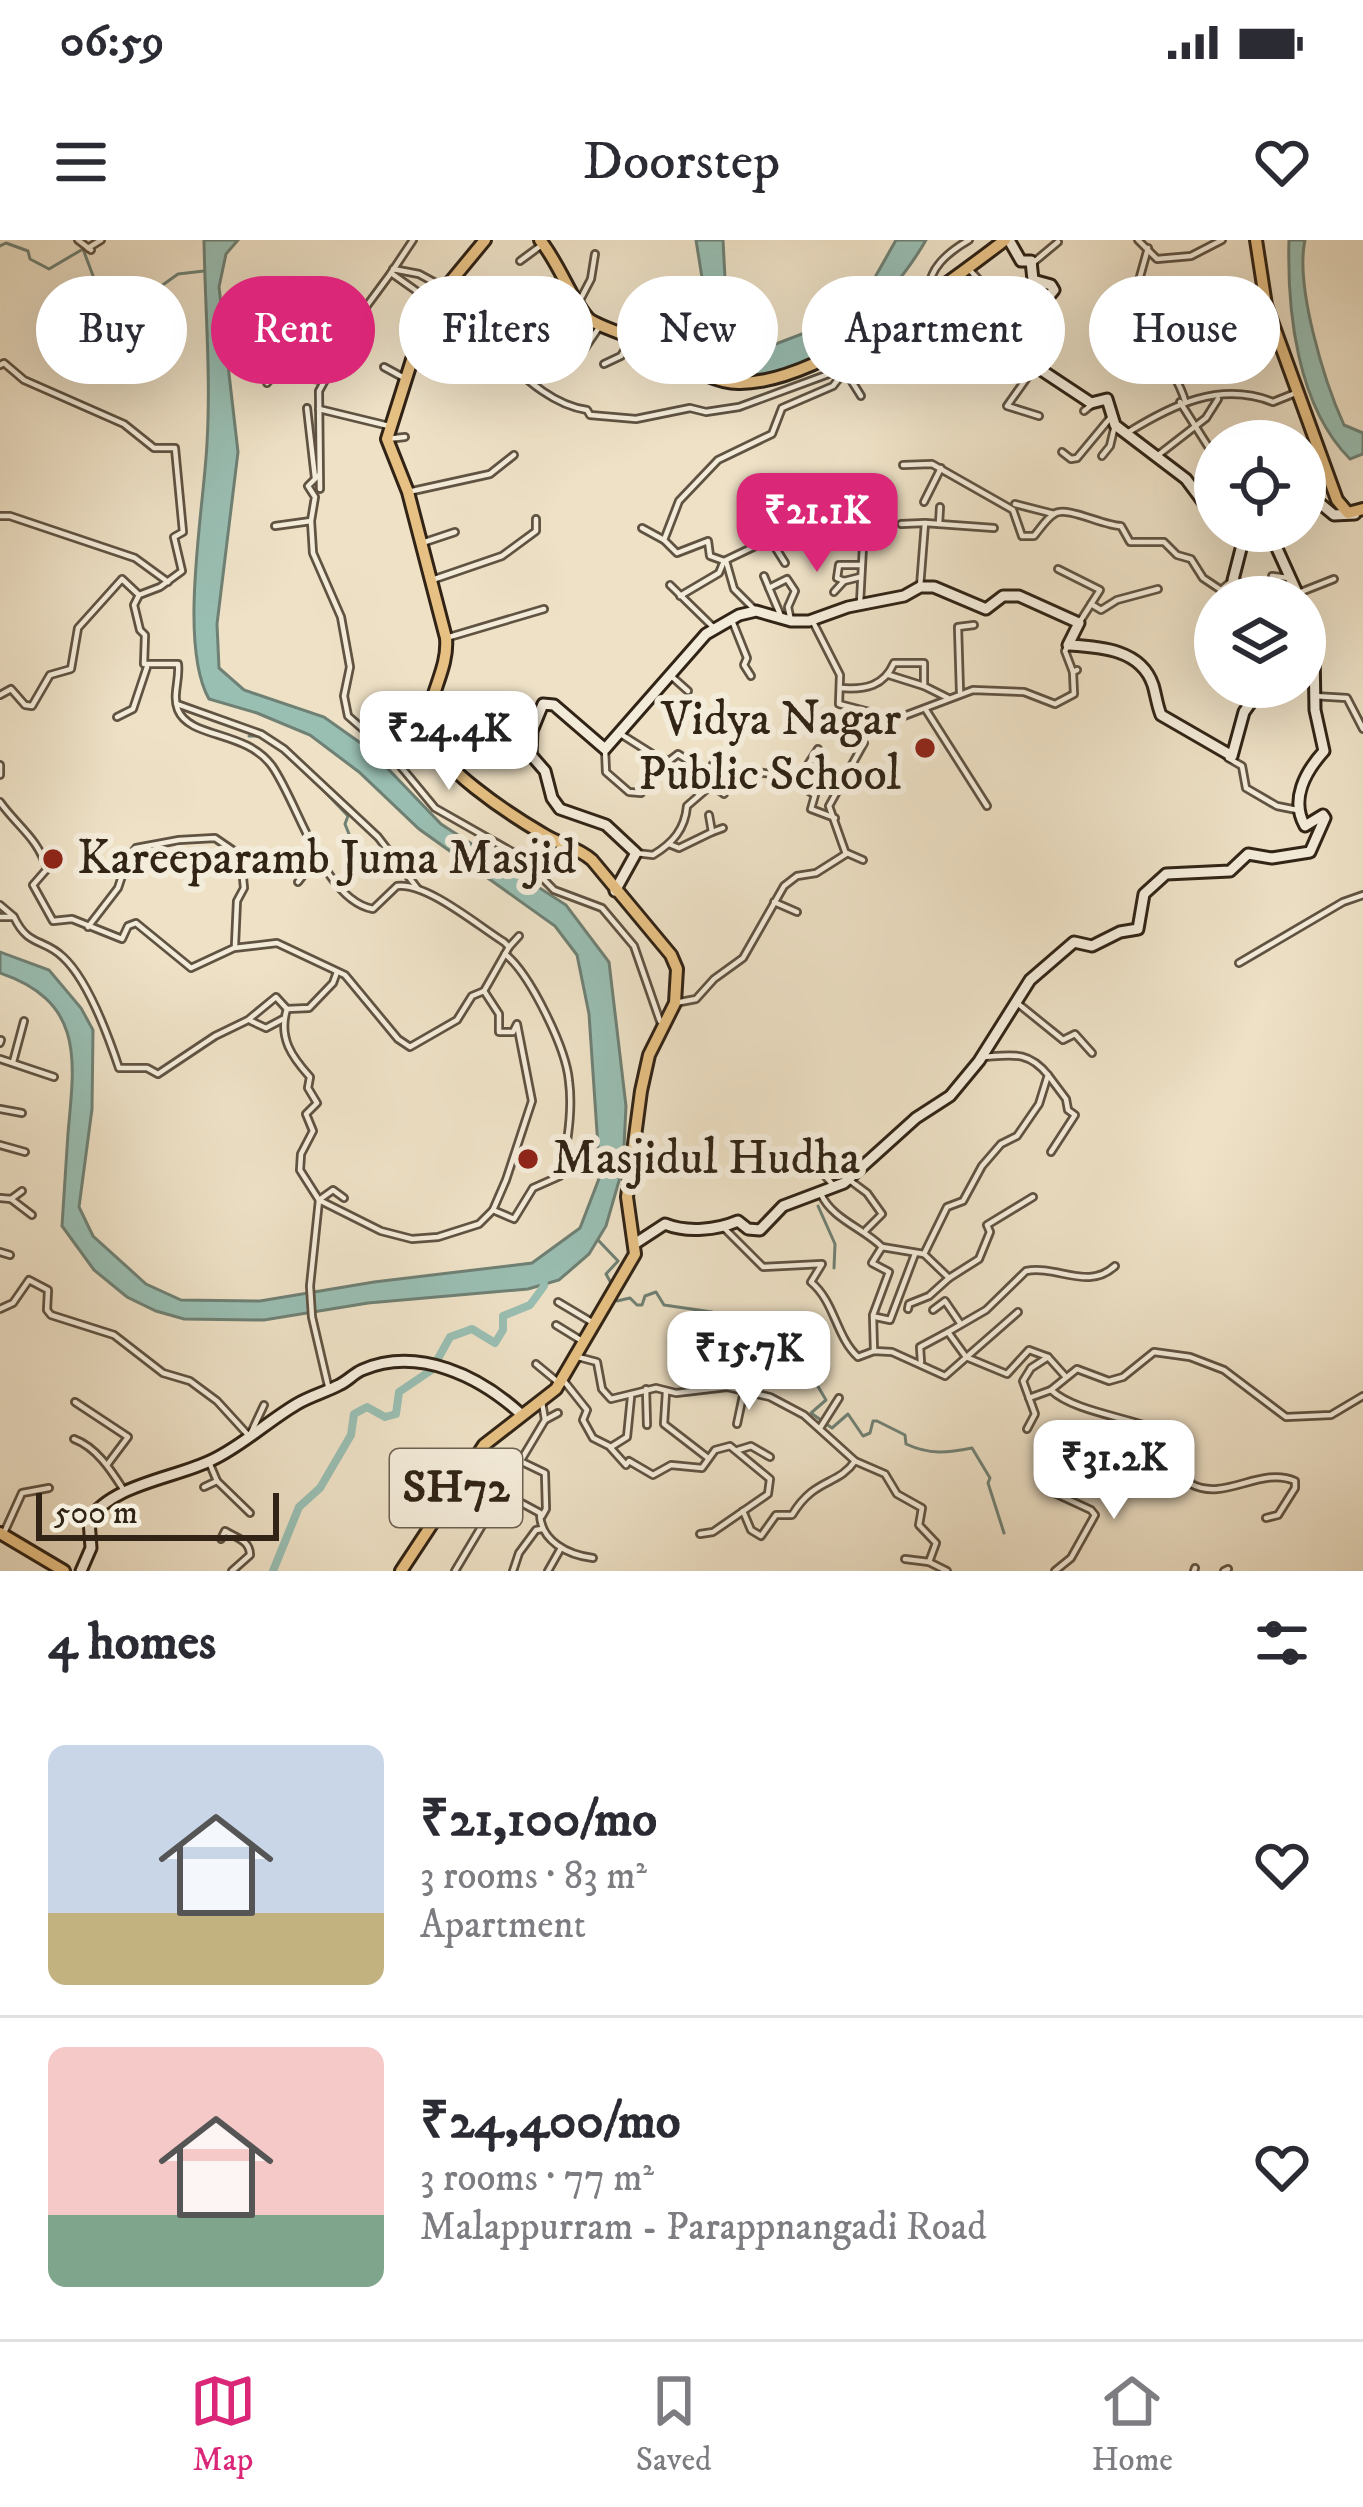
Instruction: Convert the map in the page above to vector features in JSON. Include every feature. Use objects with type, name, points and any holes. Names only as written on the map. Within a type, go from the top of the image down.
[{"type":"main road","points":[[454,276],[485,240]]},
{"type":"main road","points":[[958,276],[1007,240]]},
{"type":"main road","points":[[1256,240],[1266,305],[1337,500],[1344,510],[1360,514]]},
{"type":"main road","points":[[541,242],[563,276]]},
{"type":"main road","points":[[593,322],[617,331]]},
{"type":"main road","points":[[405,384],[388,432],[446,638],[443,673],[428,723],[432,745],[494,802],[546,837],[579,848],[671,955],[678,975],[676,1004],[646,1064],[626,1197],[636,1243]]},
{"type":"main road","name":"SH72","points":[[403,1571],[490,1445],[561,1381],[635,1254],[636,1243]]},
{"type":"main road","points":[[2,1534],[64,1571]]},
{"type":"street","points":[[78,240],[89,249],[101,240]]},
{"type":"street","points":[[375,294],[413,240]]},
{"type":"street","points":[[930,276],[969,240]]},
{"type":"street","points":[[1007,240],[1021,261],[1031,261],[1032,276]]},
{"type":"street","points":[[1141,240],[1157,259],[1180,258],[1222,240]]},
{"type":"street","points":[[520,261],[541,242]]},
{"type":"street","points":[[1031,265],[1058,242]]},
{"type":"street","points":[[1148,248],[1136,291],[1155,313],[1159,350],[1174,367],[1194,428],[1157,456]]},
{"type":"street","points":[[591,276],[595,254]]},
{"type":"street","points":[[968,268],[975,276]]},
{"type":"street","points":[[392,271],[401,276]]},
{"type":"street","points":[[392,271],[421,276]]},
{"type":"street","points":[[593,336],[600,326]]},
{"type":"street","points":[[604,364],[617,358]]},
{"type":"street","points":[[0,365],[124,424],[154,448],[175,448],[183,532],[174,537],[182,571],[140,595],[134,605],[145,635],[142,659],[147,667]]},
{"type":"street","points":[[384,367],[399,376]]},
{"type":"street","points":[[323,384],[317,477],[308,486],[315,497],[313,553],[341,617],[350,667],[344,696],[348,716],[388,751],[435,808],[523,858],[554,890],[602,908],[634,946],[663,1031]]},
{"type":"street","points":[[534,384],[563,406],[587,410],[590,415],[636,419],[690,408],[706,412],[739,407],[802,384]]},
{"type":"street","points":[[664,540],[679,501],[718,460],[772,434],[782,407],[835,384]]},
{"type":"street","points":[[854,384],[862,396]]},
{"type":"street","points":[[1023,384],[1007,406],[1039,416]]},
{"type":"street","points":[[1064,384],[1094,404]]},
{"type":"street","points":[[1127,433],[1182,401],[1246,392],[1273,402],[1298,392]]},
{"type":"street","points":[[1204,420],[1219,397]]},
{"type":"street","points":[[1084,411],[1107,399],[1113,421],[1110,446],[1102,456]]},
{"type":"street","points":[[307,408],[320,489]]},
{"type":"street","points":[[318,409],[405,437]]},
{"type":"street","points":[[1113,421],[1194,490]]},
{"type":"street","points":[[1062,452],[1075,459],[1113,421]]},
{"type":"street","points":[[408,492],[490,474],[514,455]]},
{"type":"street","points":[[903,465],[932,464],[1013,510],[1022,536],[1034,536],[1054,514],[1067,510],[1120,526],[1130,542],[1164,542],[1177,556],[1191,559],[1202,576]]},
{"type":"street","points":[[924,502],[941,468]]},
{"type":"street","points":[[785,563],[751,499],[759,486],[767,484],[807,507]]},
{"type":"street","points":[[1015,504],[1054,514]]},
{"type":"street","points":[[939,524],[940,507]]},
{"type":"street","points":[[1326,508],[1334,515],[1360,514]]},
{"type":"street","points":[[0,516],[135,558],[168,581]]},
{"type":"street","points":[[432,580],[502,556],[536,531],[536,519]]},
{"type":"street","points":[[275,526],[311,521]]},
{"type":"street","points":[[920,587],[925,523]]},
{"type":"street","points":[[901,524],[994,528]]},
{"type":"street","points":[[642,528],[677,553],[708,541],[710,556],[725,561]]},
{"type":"street","points":[[846,531],[857,532],[851,544],[863,546],[860,604]]},
{"type":"street","points":[[422,543],[455,532]]},
{"type":"street","points":[[680,596],[719,573],[725,561],[770,539],[782,541],[798,532]]},
{"type":"street","points":[[725,561],[734,589],[756,610],[786,620],[812,620],[920,587],[934,587],[986,609],[1003,596],[1019,596],[1079,622]]},
{"type":"street","points":[[860,565],[839,565],[836,578],[860,578]]},
{"type":"street","points":[[812,620],[839,671],[838,702],[848,709],[896,719],[960,692],[1024,692],[1055,704],[1075,692],[1075,671],[1065,651],[1100,590],[1058,569]]},
{"type":"street","points":[[764,576],[786,620]]},
{"type":"street","points":[[0,694],[11,689],[25,705],[32,706],[50,675],[71,669],[78,628],[122,579],[140,595]]},
{"type":"street","points":[[769,588],[787,579],[795,591],[786,620]]},
{"type":"street","points":[[1326,581],[1334,579]]},
{"type":"street","points":[[834,592],[844,581]]},
{"type":"street","points":[[670,585],[714,628]]},
{"type":"street","points":[[1091,604],[1101,610],[1118,600],[1158,590]]},
{"type":"street","points":[[446,638],[544,609]]},
{"type":"street","points":[[654,755],[643,790],[636,795],[606,772],[605,749],[670,675],[714,628],[756,610]]},
{"type":"street","points":[[731,618],[751,676]]},
{"type":"street","points":[[960,692],[958,627],[974,625]]},
{"type":"street","points":[[1067,645],[1133,657],[1152,682],[1161,715],[1179,722],[1242,766],[1242,782],[1250,791],[1290,811],[1302,810]]},
{"type":"street","points":[[840,688],[872,687],[890,675],[894,663],[924,663],[923,686]]},
{"type":"street","points":[[147,667],[178,664],[181,715],[196,730],[238,739],[265,758],[294,800],[318,856],[346,892],[368,910],[402,884],[431,891],[507,950],[521,968],[568,1070],[560,1176],[533,1188],[514,1219],[493,1210]]},
{"type":"street","points":[[117,717],[133,709],[147,667]]},
{"type":"street","points":[[670,675],[688,691]]},
{"type":"street","points":[[890,675],[948,698]]},
{"type":"street","points":[[1326,697],[1347,698],[1363,729]]},
{"type":"street","points":[[177,704],[275,742],[370,830],[418,889]]},
{"type":"street","points":[[605,749],[554,705],[543,704],[532,731],[531,754],[549,779],[552,798],[570,814],[606,825],[636,853],[653,855],[669,844],[686,821],[686,806],[717,776],[678,754],[669,761],[654,755],[619,733]]},
{"type":"street","points":[[1227,755],[1234,754],[1247,708]]},
{"type":"street","points":[[636,1243],[665,1224],[679,1229],[724,1228],[738,1222],[760,1230],[783,1206],[836,1188],[916,1118],[950,1096],[1036,972],[1071,943],[1093,946],[1138,929],[1144,894],[1166,874],[1230,872],[1246,854],[1275,858],[1309,854],[1325,818],[1305,826],[1300,816],[1299,790],[1324,751],[1316,708]]},
{"type":"street","points":[[926,710],[986,806]]},
{"type":"street","points":[[863,860],[847,853],[829,806],[864,743]]},
{"type":"street","points":[[796,783],[818,749]]},
{"type":"street","points":[[710,770],[720,751]]},
{"type":"street","points":[[0,765],[0,775]]},
{"type":"street","points":[[757,772],[786,776],[815,795],[811,809],[835,818]]},
{"type":"street","points":[[711,785],[724,794]]},
{"type":"street","points":[[0,802],[32,836],[47,865],[33,885],[53,921],[72,920],[122,939],[128,926],[136,923],[191,968],[234,948],[277,943],[337,972],[360,990],[398,1040],[410,1047],[457,1020],[467,1002],[484,991],[519,937]]},
{"type":"street","points":[[709,815],[712,832]]},
{"type":"street","points":[[669,844],[688,847],[723,828]]},
{"type":"street","points":[[88,927],[118,888],[136,848],[178,839],[215,838],[234,851],[243,878],[234,948]]},
{"type":"street","points":[[615,892],[636,853]]},
{"type":"street","points":[[676,1004],[696,999],[743,958],[793,878],[812,875],[847,853]]},
{"type":"street","points":[[298,882],[318,856]]},
{"type":"street","points":[[1239,963],[1363,895]]},
{"type":"street","points":[[774,902],[797,912]]},
{"type":"street","points":[[0,905],[14,917],[25,938],[61,953],[73,968],[94,1004],[118,1068],[148,1068],[158,1074],[249,1020],[276,998],[287,1009],[309,1008],[337,972]]},
{"type":"street","points":[[0,916],[14,917]]},
{"type":"street","points":[[287,1009],[289,1052],[310,1077],[308,1088],[317,1103],[305,1114],[313,1131],[301,1154],[300,1170],[319,1200],[381,1231],[412,1239],[466,1230],[493,1210],[522,1138],[532,1101],[517,1023],[513,1032],[499,1032],[499,1014],[484,991]]},
{"type":"street","points":[[1016,1002],[1063,1040],[1075,1034],[1080,1037],[1092,1054]]},
{"type":"street","points":[[249,1020],[266,1028],[284,1019]]},
{"type":"street","points":[[13,1062],[24,1022]]},
{"type":"street","points":[[982,1056],[1020,1054],[1034,1060],[1066,1099],[1068,1110],[1075,1114],[1051,1152]]},
{"type":"street","points":[[0,1059],[54,1077]]},
{"type":"street","points":[[924,1254],[947,1207],[963,1201],[982,1166],[1022,1129],[1039,1104],[1048,1075]]},
{"type":"street","points":[[0,1108],[22,1114]]},
{"type":"street","points":[[0,1145],[25,1152]]},
{"type":"street","points":[[634,1160],[652,1169],[669,1162]]},
{"type":"street","points":[[836,1188],[822,1172],[838,1160]]},
{"type":"street","points":[[848,1179],[867,1193],[882,1214],[866,1230]]},
{"type":"street","points":[[329,1390],[310,1291],[319,1200],[332,1190],[344,1198]]},
{"type":"street","points":[[11,1199],[22,1191]]},
{"type":"street","points":[[820,1192],[826,1206],[866,1230],[882,1247],[924,1254],[949,1278]]},
{"type":"street","points":[[908,1309],[979,1259],[990,1232],[987,1225],[1033,1197]]},
{"type":"street","points":[[0,1198],[11,1199],[32,1215]]},
{"type":"street","points":[[724,1228],[763,1268],[822,1264],[811,1282],[827,1296],[849,1348],[858,1357],[874,1351],[921,1362],[945,1376],[1018,1312]]},
{"type":"street","points":[[874,1351],[876,1317],[889,1272],[872,1263],[882,1247]]},
{"type":"street","points":[[0,1252],[10,1255]]},
{"type":"street","points":[[876,1317],[890,1320],[915,1254]]},
{"type":"street","points":[[921,1362],[920,1347],[986,1310],[1026,1271],[1050,1269],[1083,1279],[1095,1278],[1114,1266]]},
{"type":"street","points":[[0,1309],[13,1303],[29,1280],[37,1282],[48,1290],[47,1310],[55,1318],[114,1335],[164,1373],[190,1381],[249,1436]]},
{"type":"street","points":[[933,1310],[945,1301],[960,1324]]},
{"type":"street","points":[[558,1302],[596,1324]]},
{"type":"street","points":[[556,1325],[586,1343]]},
{"type":"street","points":[[948,1332],[966,1357],[1007,1374]]},
{"type":"street","points":[[1003,1383],[1029,1350],[1048,1357],[1066,1377]]},
{"type":"street","points":[[1029,1398],[1051,1390],[1081,1368],[1113,1380],[1124,1376],[1154,1352],[1190,1357],[1224,1370],[1286,1417],[1331,1415],[1363,1396]]},
{"type":"street","points":[[578,1357],[597,1362],[608,1398],[631,1397],[646,1389],[727,1387],[770,1397],[822,1424],[855,1461],[885,1474],[897,1494],[922,1508],[919,1525],[936,1544],[929,1562]]},
{"type":"street","points":[[1027,1430],[1035,1414],[1023,1381],[1031,1368],[1048,1357]]},
{"type":"street","points":[[81,1571],[91,1548],[89,1520],[109,1501],[165,1474],[208,1462],[301,1401],[367,1368],[418,1359],[456,1372],[522,1415]]},
{"type":"street","points":[[536,1364],[561,1381],[587,1410],[583,1420],[590,1435],[609,1446],[626,1465],[629,1461],[652,1475],[667,1466],[702,1468],[715,1450],[730,1446],[760,1468],[771,1485],[768,1494],[713,1532],[700,1534]]},
{"type":"street","points":[[646,1389],[647,1425]]},
{"type":"street","points":[[1051,1390],[1078,1408],[1160,1430],[1171,1439],[1197,1489],[1212,1491],[1262,1478],[1295,1481],[1278,1516],[1266,1518]]},
{"type":"street","points":[[737,1424],[744,1391]]},
{"type":"street","points":[[666,1392],[664,1424],[707,1458]]},
{"type":"street","points":[[609,1446],[618,1446],[627,1437],[631,1397]]},
{"type":"street","points":[[822,1424],[839,1398]]},
{"type":"street","points":[[75,1402],[128,1437],[107,1465]]},
{"type":"street","points":[[542,1402],[545,1420]]},
{"type":"street","points":[[249,1436],[264,1405]]},
{"type":"street","points":[[454,1571],[545,1420],[558,1413]]},
{"type":"street","points":[[74,1439],[86,1443],[127,1493]]},
{"type":"street","points":[[738,1450],[751,1446],[770,1457]]},
{"type":"street","points":[[513,1571],[546,1509],[545,1473],[520,1461]]},
{"type":"street","points":[[743,1511],[751,1530],[761,1536],[775,1516],[792,1515],[806,1492],[846,1474],[855,1461]]},
{"type":"street","points":[[208,1462],[218,1481],[250,1513]]},
{"type":"street","points":[[204,1487],[218,1481]]},
{"type":"street","points":[[2,1534],[22,1493],[50,1488]]},
{"type":"street","points":[[1049,1491],[1095,1515],[1071,1558],[1055,1571]]},
{"type":"street","points":[[502,1492],[539,1513],[541,1525],[561,1548],[593,1558]]},
{"type":"street","points":[[220,1539],[225,1531],[246,1541],[250,1550],[232,1571]]},
{"type":"street","points":[[548,1571],[561,1548]]},
{"type":"street","points":[[905,1559],[929,1562],[947,1571]]},
{"type":"water","points":[[204,240],[238,240],[226,254],[221,276],[211,276],[211,384],[230,384],[238,452],[217,624],[219,668],[244,690],[324,717],[369,749],[441,824],[566,905],[609,962],[626,1106],[623,1167],[606,1226],[589,1254],[559,1280],[528,1289],[368,1303],[264,1320],[184,1319],[127,1297],[94,1270],[62,1226],[72,1080],[68,1036],[47,1000],[0,973],[0,952],[49,970],[93,1030],[92,1109],[79,1207],[93,1236],[146,1284],[181,1300],[260,1301],[532,1263],[580,1228],[600,1176],[589,1014],[577,955],[555,926],[419,829],[359,772],[310,735],[209,699],[200,675],[194,611],[208,367]]},
{"type":"water","points":[[696,240],[723,240],[725,276],[702,276]]},
{"type":"water","points":[[896,240],[926,240],[901,276],[876,276]]},
{"type":"water","points":[[1289,240],[1305,240],[1304,282],[1320,359],[1344,425],[1363,433],[1363,454],[1350,459],[1318,412],[1299,356],[1290,297]]},
{"type":"water","points":[[802,334],[802,362],[778,370],[778,343]]},
{"type":"waterway","points":[[0,246],[6,243],[28,251],[30,259],[49,269],[83,249],[95,281],[116,279],[143,299],[178,274],[204,271]]},
{"type":"waterway","points":[[249,736],[261,736]]},
{"type":"waterway","points":[[305,771],[348,816],[345,824],[351,839]]},
{"type":"waterway","points":[[818,1206],[835,1244],[834,1268]]},
{"type":"waterway","points":[[598,1240],[618,1261],[606,1274],[611,1283]]},
{"type":"waterway","points":[[435,1364],[450,1337],[472,1329],[495,1343],[503,1330],[503,1316],[530,1305],[544,1286],[543,1277]]},
{"type":"waterway","points":[[616,1297],[642,1305],[645,1296],[656,1292],[664,1305],[712,1312],[715,1321],[737,1323],[747,1352],[734,1359],[757,1369],[776,1362],[807,1368],[826,1400],[811,1413],[832,1428],[848,1414],[863,1436],[877,1421],[905,1435],[906,1444],[923,1450],[972,1448],[990,1478],[1004,1533]]},
{"type":"waterway","points":[[273,1571],[299,1507],[320,1488],[351,1435],[354,1414],[367,1407],[385,1417],[396,1414],[399,1392],[433,1369]]},
{"type":"place","name":"Vidya Nagar Public School","points":[[925,748]]},
{"type":"place","name":"Kareeparamb Juma Masjid","points":[[53,859]]},
{"type":"place","name":"Masjidul Hudha","points":[[528,1159]]}]
